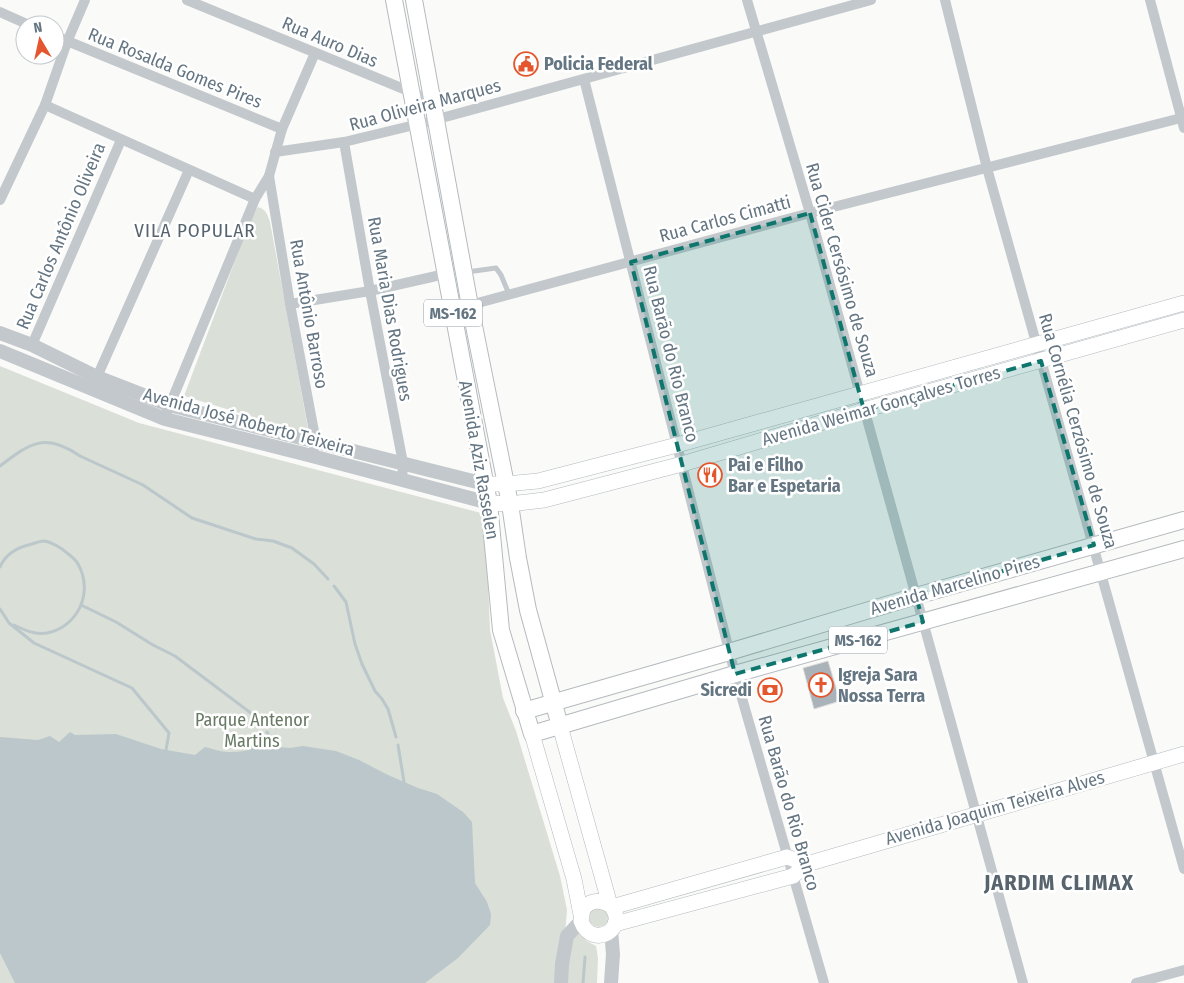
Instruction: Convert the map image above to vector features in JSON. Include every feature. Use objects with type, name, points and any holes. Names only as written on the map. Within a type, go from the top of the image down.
[{"type":"main road","name":"Avenida Aziz Rasselen","points":[[394,0],[411,93],[427,122],[464,273],[510,504],[528,610],[611,906],[616,915],[613,927]]},
{"type":"main road","name":"Avenida Aziz Rasselen","points":[[414,0],[433,102],[427,122],[445,274],[489,503],[501,630],[574,879],[581,918]]},
{"type":"main road","name":"Avenida Weimar Gonçalves Torres","points":[[506,484],[538,481],[677,445],[1184,303]]},
{"type":"main road","name":"Avenida Weimar Gonçalves Torres","points":[[489,503],[510,504],[544,500],[682,464],[864,410],[1184,320]]},
{"type":"main road","name":"Avenida José Roberto Teixeira","points":[[486,484],[506,484]]},
{"type":"main road","name":"Avenida Marcelino Pires","points":[[524,711],[1184,520]]},
{"type":"main road","name":"Avenida Marcelino Pires","points":[[532,734],[735,674],[1184,549]]},
{"type":"main road","name":"Avenida Joaquim Teixeira Alves","points":[[793,876],[807,864],[1184,754]]},
{"type":"main road","points":[[793,876],[613,927],[606,934],[593,935],[583,928],[581,918],[587,904],[592,902],[604,902],[611,906],[787,857],[807,864]]},
{"type":"main road","points":[[767,863],[773,881]]},
{"type":"street","points":[[0,200],[5,176],[45,105],[67,42],[85,0]]},
{"type":"street","name":"Rua Auro Dias","points":[[187,0],[433,102]]},
{"type":"street","name":"Rua Cider Cersósimo de Souza","points":[[747,0],[810,213],[1023,983]]},
{"type":"street","name":"Rua Oliveira Marques","points":[[275,152],[344,142],[427,122],[871,0]]},
{"type":"street","name":"Rua Cornélia Cerzósimo de Souza","points":[[945,0],[987,168],[1184,869]]},
{"type":"street","points":[[1150,0],[1183,123]]},
{"type":"street","points":[[0,12],[15,19]]},
{"type":"street","name":"Rua Rosalda Gomes Pires","points":[[67,42],[282,129]]},
{"type":"street","points":[[165,419],[169,404],[254,199],[269,176],[282,129],[315,53]]},
{"type":"street","name":"Rua Barão do Rio Branco","points":[[584,79],[729,652],[824,983]]},
{"type":"street","points":[[45,105],[254,199]]},
{"type":"street","name":"Rua Carlos Cimatti","points":[[452,310],[810,213],[987,168],[1183,123]]},
{"type":"street","name":"Rua Carlos Antônio Oliveira","points":[[32,345],[121,140]]},
{"type":"street","name":"Rua Maria Dias Rodrigues","points":[[344,142],[403,463],[402,481]]},
{"type":"street","points":[[97,378],[189,170]]},
{"type":"street","name":"Rua Antônio Barroso","points":[[269,176],[290,304],[316,442],[312,456]]},
{"type":"street","points":[[290,304],[370,291],[445,274]]},
{"type":"street","name":"Avenida José Roberto Teixeira","points":[[0,333],[32,345],[97,378],[169,404],[486,484]]},
{"type":"street","name":"Avenida José Roberto Teixeira","points":[[0,351],[165,419],[489,503]]},
{"type":"street","points":[[561,983],[567,936],[581,918]]},
{"type":"street","points":[[611,983],[613,927]]},
{"type":"street","points":[[1136,983],[1184,970]]},
{"type":"lane","points":[[464,273],[496,268],[509,295]]},
{"type":"highlighted area","points":[[810,213],[864,410],[1041,361],[1094,545],[916,596],[923,622],[735,674],[631,262]]},
{"type":"green space","points":[[258,207],[265,211],[270,222],[309,434],[184,396],[253,213]]},
{"type":"green space","name":"Parque Antenor Martins","points":[[0,366],[139,423],[481,513],[486,534],[490,630],[503,698],[516,731],[560,876],[567,910],[565,934],[569,940],[574,938],[577,932],[596,946],[598,958],[597,983],[0,983]]},
{"type":"green space","points":[[599,907],[606,910],[609,917],[606,924],[599,927],[592,924],[589,917],[592,910]]},
{"type":"shaded area","points":[[70,732],[75,735],[116,734],[161,749],[195,755],[205,747],[232,752],[252,749],[253,744],[259,747],[267,747],[270,738],[276,733],[275,743],[278,747],[303,746],[336,751],[418,788],[437,794],[463,812],[472,822],[475,883],[487,902],[491,914],[490,925],[458,958],[425,983],[15,983],[0,953],[0,737],[38,740],[50,736],[59,742]]},
{"type":"building","name":"Igreja Sara Nossa Terra","points":[[828,661],[840,701],[814,709],[803,668]]},
{"type":"waterway","points":[[0,466],[29,446],[38,443],[57,444],[143,485],[192,518],[256,539],[273,541],[292,548],[314,564],[328,579]]},
{"type":"waterway","points":[[0,567],[13,551],[44,541],[59,547],[72,557],[83,575],[83,597],[80,607],[67,624],[47,633],[30,632],[14,625]]},
{"type":"waterway","points":[[334,586],[346,602],[355,644],[362,664],[375,691],[388,709],[396,737]]},
{"type":"waterway","points":[[81,605],[116,622],[175,656],[259,719],[263,726]]},
{"type":"waterway","points":[[0,609],[9,623],[34,643],[132,688],[169,733],[166,750]]},
{"type":"waterway","points":[[267,732],[270,738]]},
{"type":"waterway","points":[[398,745],[404,782]]},
{"type":"waterway","points":[[583,983],[585,957]]},
{"type":"place","name":"Policia Federal","points":[[526,64]]},
{"type":"place","name":"Pai e Filho Bar e Espetaria","points":[[710,475]]},
{"type":"place","name":"Igreja Sara Nossa Terra","points":[[821,685]]},
{"type":"place","name":"Sicredi","points":[[770,690]]},
{"type":"district","name":"VILA POPULAR","points":[[195,230]]},
{"type":"district","name":"JARDIM CLIMAX","points":[[1059,882]]}]
